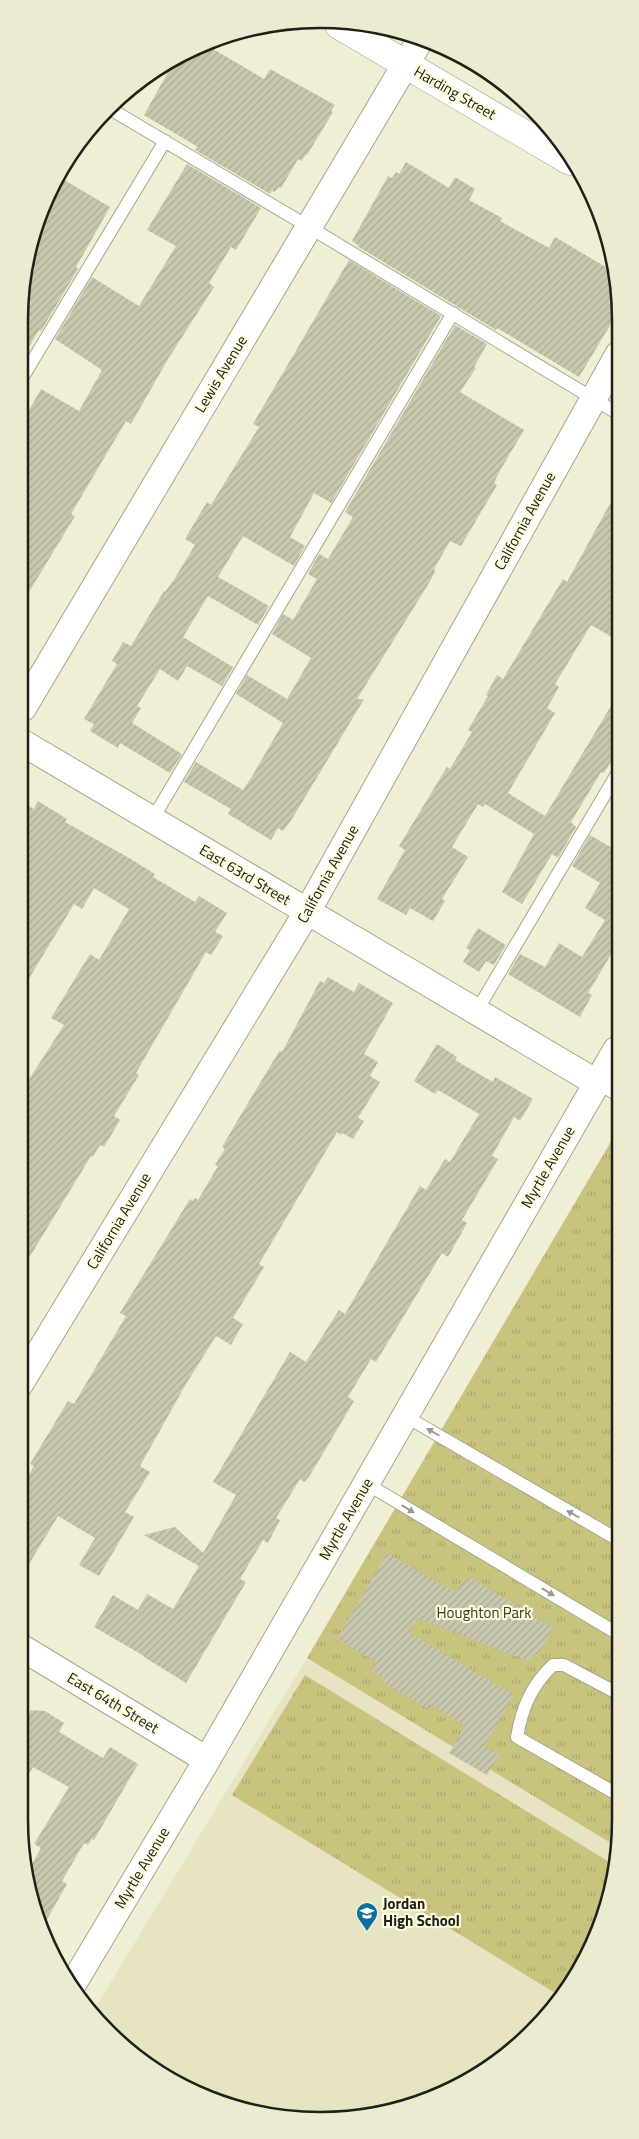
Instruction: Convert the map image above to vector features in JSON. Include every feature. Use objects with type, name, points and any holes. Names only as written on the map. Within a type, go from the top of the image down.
[{"type":"street","name":"Harding Street","points":[[347,29],[561,156]]},
{"type":"street","name":"Lewis Avenue","points":[[28,700],[417,45]]},
{"type":"street","name":"California Avenue","points":[[28,1371],[307,912],[612,365]]},
{"type":"street","name":"East 63rd Street","points":[[28,746],[606,1088]]},
{"type":"street","name":"Myrtle Avenue","points":[[76,1980],[207,1760],[405,1416],[606,1088],[612,1065]]},
{"type":"street","name":"East 64th Street","points":[[28,1651],[207,1760]]},
{"type":"lane","points":[[115,112],[612,410]]},
{"type":"lane","points":[[28,368],[165,141]]},
{"type":"lane","points":[[152,820],[453,313]]},
{"type":"lane","points":[[476,1012],[612,782]]},
{"type":"lane","points":[[405,1416],[612,1536]]},
{"type":"lane","points":[[366,1484],[612,1630]]},
{"type":"lane","points":[[612,1690],[564,1665],[553,1665],[542,1676],[530,1694],[521,1714],[518,1737],[612,1791]]},
{"type":"shaded area","name":"Jordan High School","points":[[307,1658],[611,1843],[602,1895],[589,1931],[572,1966],[539,2012],[512,2039],[466,2072],[431,2089],[395,2102],[358,2109],[320,2112],[281,2109],[244,2102],[190,2081],[157,2062],[127,2039],[96,2007]]},
{"type":"green space","name":"Houghton Park","points":[[612,1140],[611,1843],[307,1658]]},
{"type":"green space","points":[[305,1675],[608,1862],[602,1895],[581,1949],[554,1993],[232,1795]]},
{"type":"building","points":[[212,48],[264,79],[270,69],[335,105],[331,111],[333,112],[307,155],[302,161],[298,159],[281,188],[279,187],[274,192],[272,190],[270,194],[195,150],[198,147],[144,115],[170,70]]},
{"type":"building","points":[[406,162],[449,188],[455,177],[475,189],[469,200],[502,218],[500,221],[549,248],[555,237],[607,268],[612,322],[579,377],[497,328],[496,330],[357,246],[352,241],[388,176],[392,178],[396,172],[399,174]]},
{"type":"building","points":[[187,164],[261,208],[236,250],[231,247],[209,283],[214,287],[168,359],[131,424],[126,421],[71,514],[75,516],[28,594],[28,412],[41,389],[79,411],[102,370],[55,339],[92,277],[139,306],[176,246],[147,230]]},
{"type":"building","points":[[63,180],[110,207],[76,267],[78,269],[41,331],[39,330],[28,348],[28,300],[33,263],[43,226]]},
{"type":"building","points":[[349,260],[441,316],[331,503],[314,493],[290,537],[305,546],[294,566],[243,536],[218,577],[269,606],[258,625],[208,596],[183,637],[233,667],[222,686],[187,666],[178,681],[160,669],[137,706],[141,708],[132,723],[182,754],[170,773],[120,743],[118,748],[90,731],[94,724],[84,719],[117,664],[112,661],[123,642],[131,646],[164,591],[173,581],[195,545],[185,539],[207,502],[211,505],[259,427],[253,424]]},
{"type":"building","points":[[455,325],[487,344],[474,367],[476,368],[460,392],[524,430],[498,474],[494,483],[497,485],[461,546],[450,541],[434,569],[435,572],[429,583],[357,699],[364,699],[333,751],[290,822],[283,831],[278,828],[271,840],[228,814],[231,809],[184,782],[196,762],[243,790],[251,778],[283,723],[236,694],[247,675],[287,699],[311,658],[272,634],[283,614],[293,620],[317,579],[308,574],[319,554],[328,559],[353,517],[345,512]]},
{"type":"building","points":[[612,500],[612,637],[591,625],[555,684],[559,687],[547,708],[555,713],[508,793],[545,816],[612,704],[612,760],[604,773],[601,772],[571,822],[576,827],[558,858],[552,854],[522,904],[502,892],[534,834],[485,804],[483,807],[478,804],[452,847],[468,857],[442,899],[445,901],[433,921],[410,908],[406,915],[377,899],[405,850],[399,846],[447,767],[450,769],[472,732],[468,730],[488,696],[486,695],[497,675],[503,679],[563,579],[567,582]]},
{"type":"building","points":[[38,801],[67,819],[65,822],[155,874],[153,877],[195,902],[199,896],[227,913],[215,932],[223,936],[211,955],[206,952],[136,1073],[139,1075],[114,1116],[120,1120],[104,1147],[100,1145],[93,1157],[91,1156],[28,1260],[28,1081],[64,1025],[51,1018],[90,954],[99,960],[129,909],[94,888],[82,909],[74,904],[28,980],[28,805],[34,809]]},
{"type":"building","points":[[590,835],[612,848],[612,953],[588,993],[592,995],[580,1017],[508,974],[520,954],[545,967],[559,943],[582,957],[605,920],[585,908],[600,883],[572,866]]},
{"type":"building","points":[[478,928],[506,945],[494,965],[486,961],[479,972],[463,962],[470,950],[466,948]]},
{"type":"building","points":[[328,977],[354,992],[359,983],[393,1003],[364,1054],[378,1062],[370,1076],[380,1082],[358,1118],[364,1121],[353,1139],[337,1132],[259,1264],[264,1267],[233,1318],[243,1324],[231,1345],[216,1336],[186,1384],[140,1466],[150,1472],[125,1512],[134,1517],[99,1576],[79,1565],[95,1538],[58,1516],[28,1566],[28,1476],[34,1466],[30,1464],[68,1401],[74,1404],[126,1316],[120,1313],[190,1199],[193,1201],[195,1198],[198,1200],[218,1166],[215,1165],[225,1149],[222,1147],[280,1050],[282,1052],[320,981],[324,983]]},
{"type":"building","points":[[437,1044],[457,1057],[455,1060],[493,1082],[495,1077],[533,1099],[520,1121],[514,1117],[492,1156],[498,1159],[462,1220],[467,1223],[448,1257],[442,1253],[376,1362],[371,1359],[348,1397],[354,1401],[309,1477],[304,1482],[300,1479],[276,1518],[280,1520],[268,1543],[263,1540],[240,1579],[246,1582],[186,1683],[94,1627],[113,1595],[138,1610],[147,1594],[173,1609],[199,1566],[144,1535],[175,1527],[203,1553],[236,1495],[213,1482],[290,1352],[306,1362],[339,1310],[345,1314],[420,1186],[426,1190],[445,1159],[450,1162],[479,1114],[438,1090],[435,1094],[414,1081]]},
{"type":"building","points":[[387,1553],[456,1593],[464,1579],[467,1581],[469,1577],[554,1628],[537,1656],[533,1653],[528,1661],[417,1618],[410,1633],[514,1695],[485,1746],[499,1755],[487,1775],[449,1753],[465,1726],[429,1704],[427,1708],[382,1682],[385,1679],[370,1670],[376,1662],[337,1639]]},
{"type":"building","points":[[31,1710],[45,1711],[64,1723],[59,1732],[103,1758],[110,1747],[138,1764],[94,1840],[92,1839],[88,1845],[84,1843],[62,1881],[67,1884],[46,1921],[37,1895],[31,1865],[41,1848],[34,1844],[69,1787],[33,1767],[28,1776],[28,1715]]},
{"type":"place","name":"Jordan High School","points":[[367,1932]]}]
